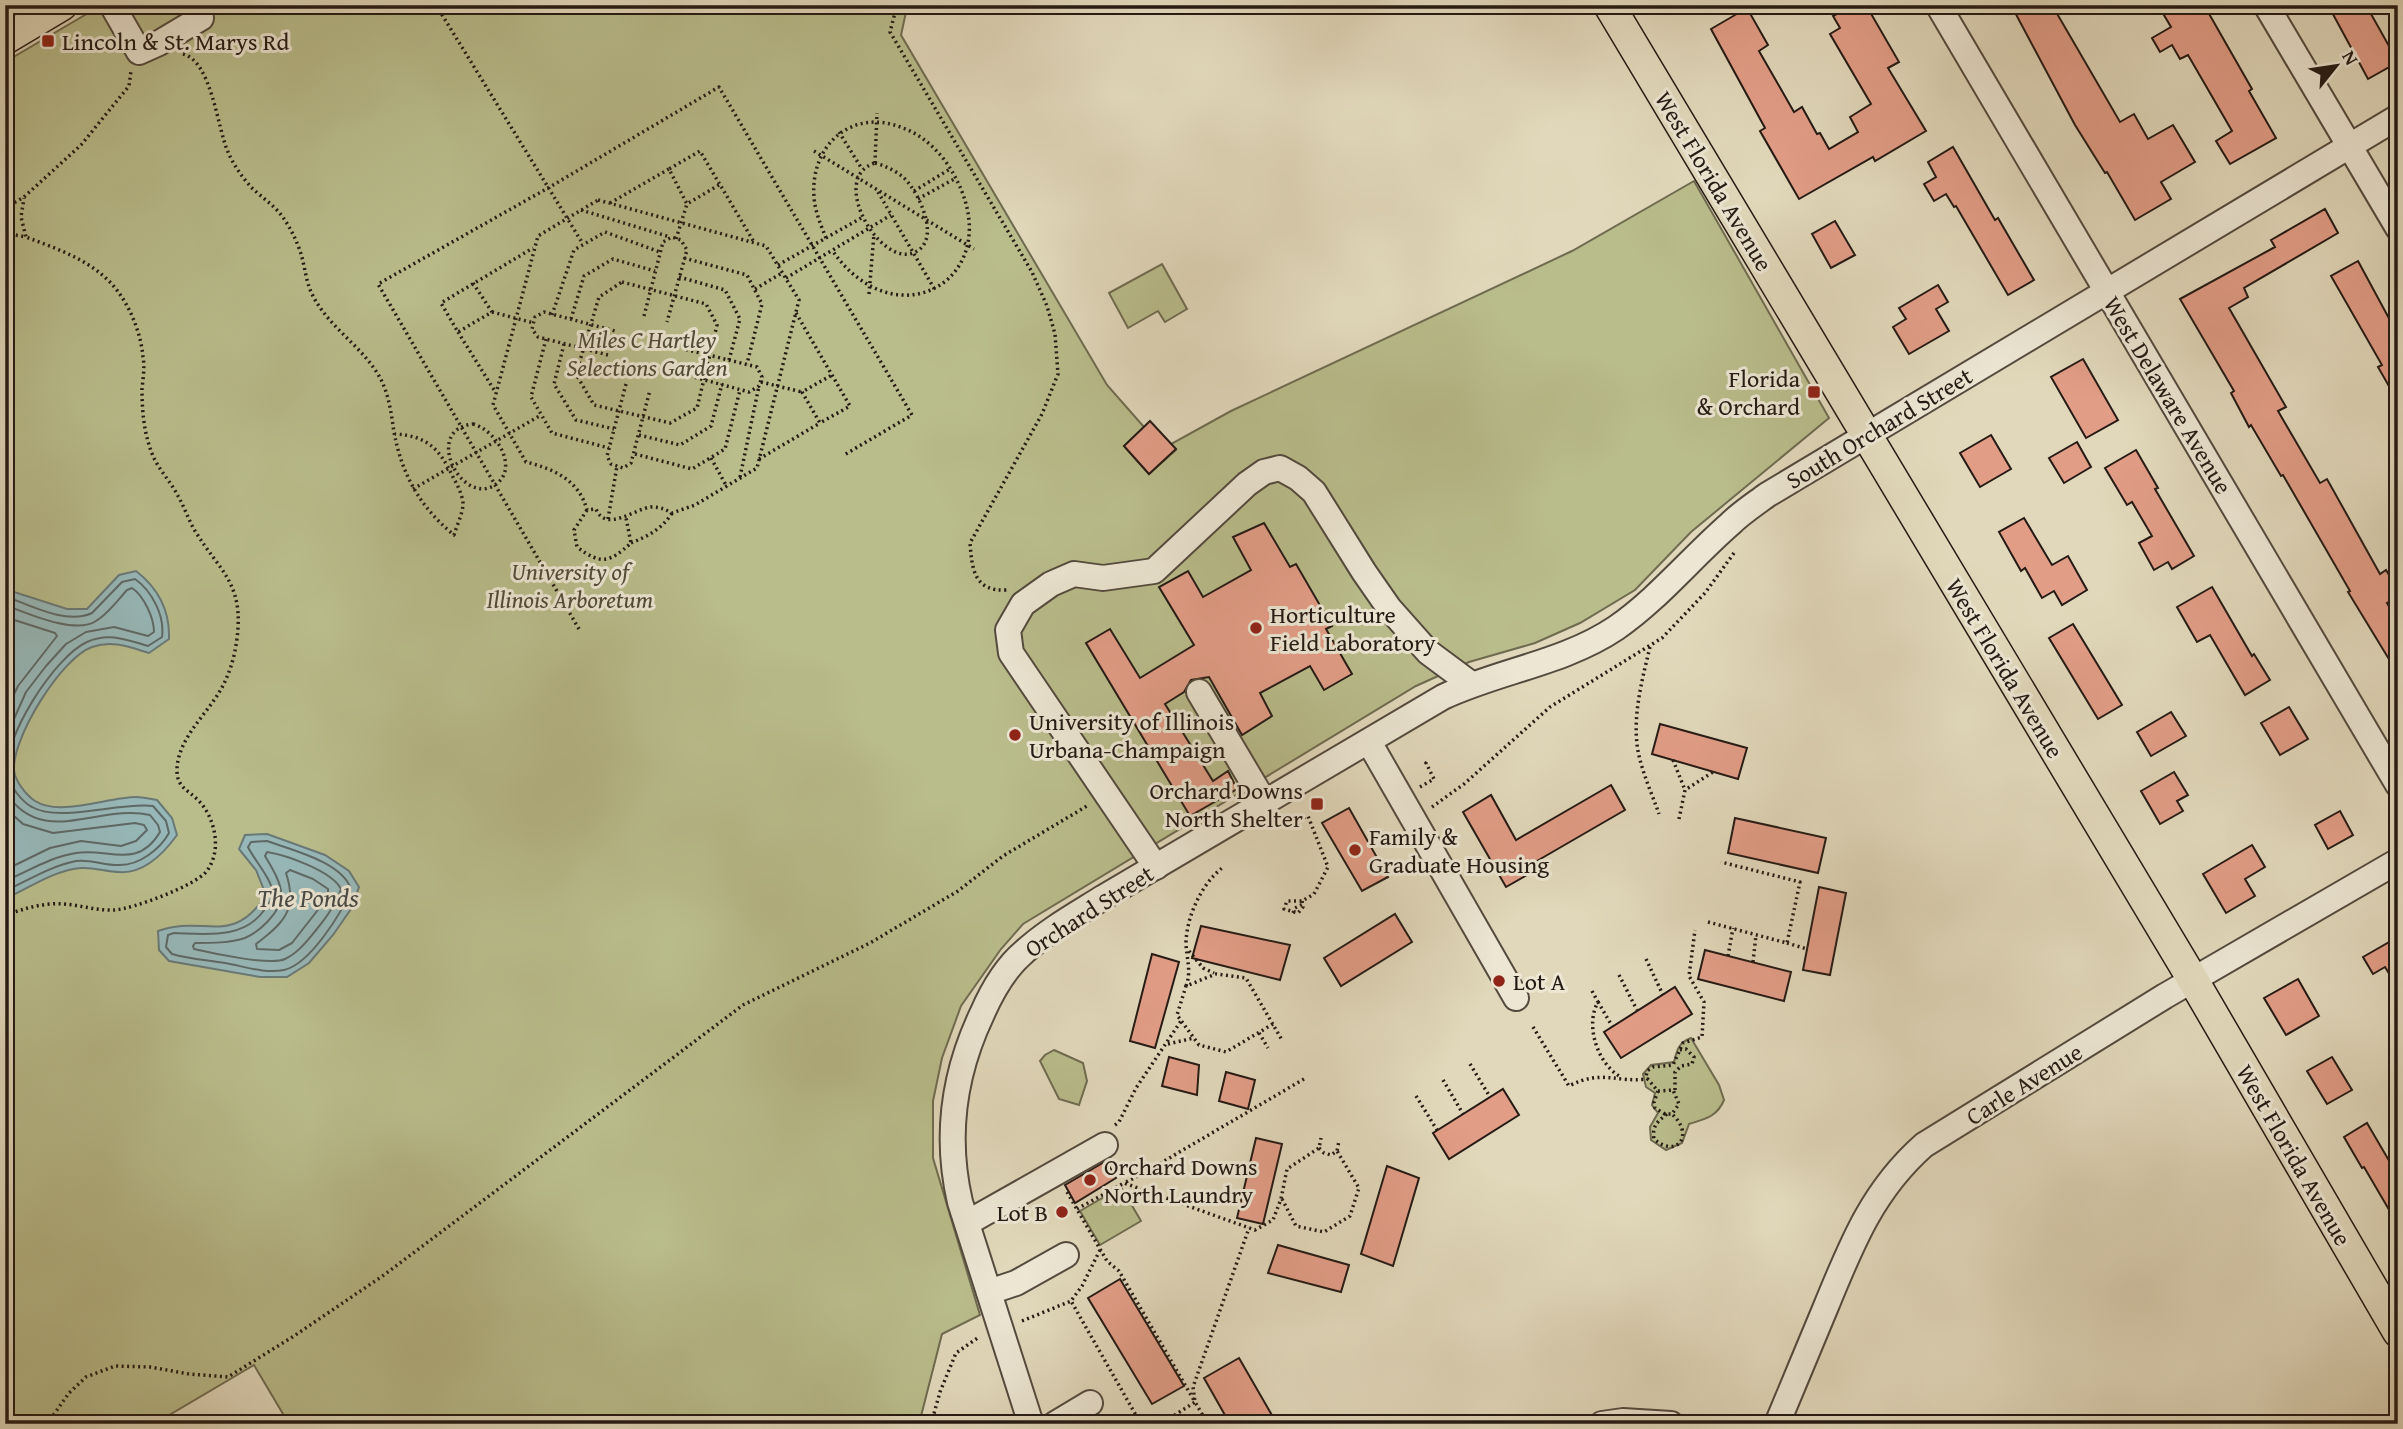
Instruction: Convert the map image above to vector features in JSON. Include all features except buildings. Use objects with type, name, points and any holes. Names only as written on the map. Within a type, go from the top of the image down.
[{"type":"main road","points":[[5,39],[62,5]]},
{"type":"main road","name":"West Florida Avenue","points":[[1609,5],[2193,980],[2398,1332]]},
{"type":"street","points":[[112,5],[149,48],[201,18]]},
{"type":"street","name":"West Delaware Avenue","points":[[1938,5],[2398,785]]},
{"type":"street","points":[[2266,5],[2398,228]]},
{"type":"street","name":"South Orchard Street","points":[[1369,741],[1443,697],[1471,684],[1550,659],[1587,644],[1614,629],[1646,605],[1731,523],[1768,495],[2398,117]]},
{"type":"street","points":[[1156,867],[1011,653],[1007,630],[1023,604],[1044,589],[1074,574],[1103,578],[1154,571],[1247,484],[1264,472],[1280,468],[1298,478],[1314,492],[1389,608],[1428,652],[1471,684]]},
{"type":"street","points":[[1199,692],[1265,803]]},
{"type":"street","points":[[1369,741],[1516,998]]},
{"type":"street","name":"Orchard Street","points":[[1031,1424],[955,1177],[952,1139],[954,1101],[971,1036],[989,998],[1007,970],[1023,953],[1050,932],[1369,741]]},
{"type":"street","name":"Carle Avenue","points":[[1777,1424],[1849,1251],[1872,1206],[1906,1161],[1924,1145],[2193,980],[2398,861]]},
{"type":"street","points":[[967,1223],[1105,1144]]},
{"type":"street","points":[[989,1292],[1016,1283],[1066,1255]]},
{"type":"street","points":[[1055,1424],[1090,1403]]},
{"type":"street","points":[[1602,1424],[1651,1421],[1671,1424]]},
{"type":"path","points":[[436,5],[583,244]]},
{"type":"path","points":[[897,5],[890,32],[1032,272],[1047,306],[1055,334],[1058,374],[1042,414],[970,543],[976,579],[986,586],[997,591],[1044,589]]},
{"type":"path","points":[[5,208],[24,197],[82,145],[118,102],[129,86],[130,73],[149,48],[189,55],[195,60],[208,86],[226,149],[235,166],[251,187],[276,208],[288,224],[300,250],[312,294],[341,332],[358,346],[379,376],[388,394],[401,464],[413,489],[425,508],[458,538]]},
{"type":"path","points":[[579,629],[379,284],[719,87],[912,415],[844,455]]},
{"type":"path","points":[[875,163],[877,113]]},
{"type":"path","points":[[826,238],[814,197],[816,171],[828,144],[839,132],[856,124],[876,121],[912,132],[940,153],[956,178],[967,207],[970,232],[968,246],[963,260],[949,279],[935,290],[918,295],[893,294],[858,278],[832,250]]},
{"type":"path","points":[[839,132],[863,170]]},
{"type":"path","points":[[610,203],[699,151],[754,242]]},
{"type":"path","points":[[814,151],[974,249]]},
{"type":"path","points":[[875,163],[894,170],[905,179],[918,198],[927,220],[925,240],[921,248],[914,253],[905,254],[885,245],[863,217],[857,195],[858,177],[863,170],[875,163]]},
{"type":"path","points":[[669,169],[687,204]]},
{"type":"path","points":[[914,191],[950,169]]},
{"type":"path","points":[[918,198],[956,178]]},
{"type":"path","points":[[644,316],[663,242],[674,238],[687,204],[719,185]]},
{"type":"path","points":[[876,189],[935,290]]},
{"type":"path","points":[[24,197],[21,217],[26,237]]},
{"type":"path","points":[[598,200],[766,246],[799,300],[757,468],[695,505],[672,513],[667,522],[652,534],[631,543],[607,560],[594,560],[577,547],[574,530],[587,510],[580,493],[568,479],[559,472],[526,462],[494,405],[538,236],[598,200]]},
{"type":"path","points":[[581,210],[681,240],[687,250],[667,321]]},
{"type":"path","points":[[786,278],[891,215]]},
{"type":"path","points":[[778,265],[863,217]]},
{"type":"path","points":[[552,315],[574,250],[583,244],[605,232],[660,252]]},
{"type":"path","points":[[5,233],[26,237],[85,262],[103,275],[130,310],[144,357],[142,416],[148,442],[196,534],[223,569],[234,592],[238,627],[226,679],[187,738],[178,758],[179,782],[207,810],[212,824],[216,841],[207,871],[196,881],[116,910],[55,903],[37,905],[5,915]]},
{"type":"path","points":[[870,294],[874,234]]},
{"type":"path","points":[[496,394],[441,303],[535,247]]},
{"type":"path","points":[[684,258],[747,275],[762,304],[747,364]]},
{"type":"path","points":[[571,319],[584,276],[613,259],[655,271]]},
{"type":"path","points":[[755,289],[782,273]]},
{"type":"path","points":[[679,277],[725,290],[740,320],[729,360]]},
{"type":"path","points":[[622,282],[674,295],[706,304],[717,325],[697,408],[670,424],[594,405],[576,374],[598,297],[622,282]]},
{"type":"path","points":[[473,283],[492,312],[534,323]]},
{"type":"path","points":[[458,332],[492,312]]},
{"type":"path","points":[[608,355],[538,337],[532,329],[535,317],[544,312],[615,331]]},
{"type":"path","points":[[759,459],[850,406],[796,313]]},
{"type":"path","points":[[546,339],[531,397],[541,415],[552,433],[609,448]]},
{"type":"path","points":[[565,344],[554,384],[576,420],[614,429]]},
{"type":"path","points":[[684,349],[757,367],[762,377],[740,477]]},
{"type":"path","points":[[679,373],[749,392],[760,384],[802,392],[832,375]]},
{"type":"path","points":[[626,384],[607,456],[611,464],[623,468],[631,463],[650,390]]},
{"type":"path","points":[[639,435],[680,445],[711,426],[722,384]]},
{"type":"path","points":[[634,454],[692,468],[725,449],[740,390]]},
{"type":"path","points":[[802,392],[820,423]]},
{"type":"path","points":[[413,489],[541,415]]},
{"type":"path","points":[[395,434],[410,435],[423,440],[439,452],[451,468],[475,488],[490,488],[500,481],[505,466],[504,453],[498,441],[491,432],[473,424],[460,426],[450,441],[451,468],[463,504],[454,535]]},
{"type":"path","points":[[710,458],[727,487]]},
{"type":"path","points":[[607,520],[617,466]]},
{"type":"path","points":[[587,510],[596,509],[600,516],[607,520],[626,517],[640,509],[651,507],[672,513]]},
{"type":"path","points":[[626,517],[631,543]]},
{"type":"path","points":[[1431,808],[1464,783],[1550,707],[1662,638],[1704,593],[1738,549]]},
{"type":"path","points":[[1650,647],[1641,684],[1637,724],[1638,752],[1659,814]]},
{"type":"path","points":[[1673,760],[1685,790],[1679,820]]},
{"type":"path","points":[[1409,793],[1434,779],[1426,763],[1429,761]]},
{"type":"path","points":[[1685,790],[1713,772]]},
{"type":"path","points":[[47,1424],[69,1393],[86,1377],[115,1366],[150,1367],[228,1377],[384,1275],[743,1006],[870,943],[958,891],[1003,856],[1107,795]]},
{"type":"path","points":[[1309,815],[1315,812]]},
{"type":"path","points":[[1302,819],[1308,816],[1313,825],[1328,867],[1314,894],[1302,902],[1287,901],[1284,909],[1293,913],[1302,911],[1302,902]]},
{"type":"path","points":[[1721,862],[1800,881],[1787,943]]},
{"type":"path","points":[[1222,867],[1209,878],[1198,897],[1188,932],[1189,969],[1186,986],[1177,1015],[1199,1045],[1226,1052],[1273,1024]]},
{"type":"path","points":[[1708,922],[1807,949]]},
{"type":"path","points":[[1728,956],[1733,928]]},
{"type":"path","points":[[1658,1091],[1648,1079],[1647,1072],[1653,1067],[1673,1065],[1683,1043],[1702,1037],[1704,1002],[1689,976],[1695,930]]},
{"type":"path","points":[[1753,962],[1756,935]]},
{"type":"path","points":[[1187,948],[1203,968],[1216,974],[1246,978],[1282,1040]]},
{"type":"path","points":[[1646,959],[1663,995]]},
{"type":"path","points":[[1186,986],[1216,974]]},
{"type":"path","points":[[1619,975],[1637,1010]]},
{"type":"path","points":[[1592,991],[1612,1026]]},
{"type":"path","points":[[1598,1002],[1592,1011],[1594,1037],[1612,1072],[1621,1077]]},
{"type":"path","points":[[1105,1144],[1100,1133],[1119,1122],[1136,1088],[1181,1021]]},
{"type":"path","points":[[1533,1027],[1569,1086],[1592,1076],[1648,1079]]},
{"type":"path","points":[[1259,1033],[1268,1048]]},
{"type":"path","points":[[1166,1044],[1194,1038]]},
{"type":"path","points":[[1658,1091],[1655,1108],[1669,1114],[1681,1123],[1684,1132],[1677,1145],[1670,1147],[1663,1147],[1654,1139],[1653,1129],[1657,1121],[1669,1114],[1679,1104],[1673,1081],[1675,1072],[1681,1066],[1692,1064],[1694,1057],[1686,1049],[1679,1050]]},
{"type":"path","points":[[1470,1064],[1490,1097]]},
{"type":"path","points":[[1077,1209],[1304,1079]]},
{"type":"path","points":[[1443,1080],[1463,1114]]},
{"type":"path","points":[[1658,1091],[1673,1090],[1676,1093]]},
{"type":"path","points":[[1416,1096],[1437,1130]]},
{"type":"path","points":[[1321,1138],[1318,1142],[1319,1148],[1327,1155],[1337,1151]]},
{"type":"path","points":[[1281,1199],[1296,1226],[1324,1232],[1350,1216],[1359,1188],[1337,1151],[1339,1142]]},
{"type":"path","points":[[1124,1182],[1255,1230],[1273,1220],[1281,1199],[1287,1169],[1319,1148]]},
{"type":"path","points":[[1056,1172],[1100,1250],[1111,1266],[1119,1271],[1208,1424]]},
{"type":"path","points":[[1195,1402],[1193,1387],[1250,1228]]},
{"type":"path","points":[[931,1424],[940,1392],[956,1353],[978,1338],[1071,1301],[1083,1286],[1100,1250]]},
{"type":"path","points":[[1071,1301],[1141,1424]]},
{"type":"path","points":[[1161,1424],[1195,1402]]},
{"type":"green space","name":"University of Illinois Arboretum","points":[[102,5],[914,5],[906,12],[901,35],[1107,385],[1144,427],[1124,446],[1149,474],[1176,450],[1171,444],[1231,411],[1572,251],[1694,181],[1829,418],[1691,532],[1635,590],[1580,623],[1535,643],[1469,662],[1416,686],[1023,924],[1001,949],[961,1006],[942,1058],[933,1101],[933,1158],[980,1315],[942,1334],[919,1424],[289,1424],[254,1365],[154,1424],[5,1424],[5,62]]},
{"type":"green space","points":[[1162,264],[1187,309],[1165,322],[1158,311],[1128,328],[1109,293]]},
{"type":"green space","points":[[1691,1038],[1719,1085],[1724,1100],[1714,1114],[1689,1124],[1682,1143],[1666,1150],[1651,1140],[1650,1127],[1658,1113],[1652,1105],[1655,1093],[1646,1087],[1643,1074],[1651,1065],[1674,1062],[1679,1047]]},
{"type":"green space","points":[[1054,1050],[1083,1063],[1087,1081],[1079,1105],[1059,1099],[1040,1061]]},
{"type":"green space","points":[[1121,1187],[1141,1221],[1100,1245],[1080,1211]]},
{"type":"water","points":[[136,571],[151,585],[161,601],[167,619],[169,639],[149,653],[107,644],[92,647],[80,654],[53,682],[30,720],[21,739],[14,770],[16,779],[25,791],[35,801],[45,805],[71,807],[136,797],[157,800],[172,818],[177,835],[160,855],[137,870],[119,872],[71,869],[5,899],[5,589],[67,609],[87,609],[119,575]]},
{"type":"water","name":"The Ponds","points":[[267,834],[325,855],[349,871],[359,887],[351,909],[333,935],[309,963],[287,977],[260,977],[169,961],[159,950],[158,931],[174,927],[229,925],[241,921],[266,895],[256,870],[239,849],[245,835]]},
{"type":"place","name":"Lincoln & St. Marys Rd","points":[[48,41]]},
{"type":"place","name":"Florida & Orchard","points":[[1814,392]]},
{"type":"place","name":"Horticulture Field Laboratory","points":[[1256,628]]},
{"type":"place","name":"University of Illinois Urbana-Champaign","points":[[1015,735]]},
{"type":"place","name":"Orchard Downs North Shelter","points":[[1317,804]]},
{"type":"place","name":"Family & Graduate Housing","points":[[1355,850]]},
{"type":"place","name":"Lot A","points":[[1499,981]]},
{"type":"place","name":"Orchard Downs North Laundry","points":[[1090,1180]]},
{"type":"place","name":"Lot B","points":[[1062,1212]]},
{"type":"park label","name":"Miles C Hartley Selections Garden","points":[[647,353]]}]
